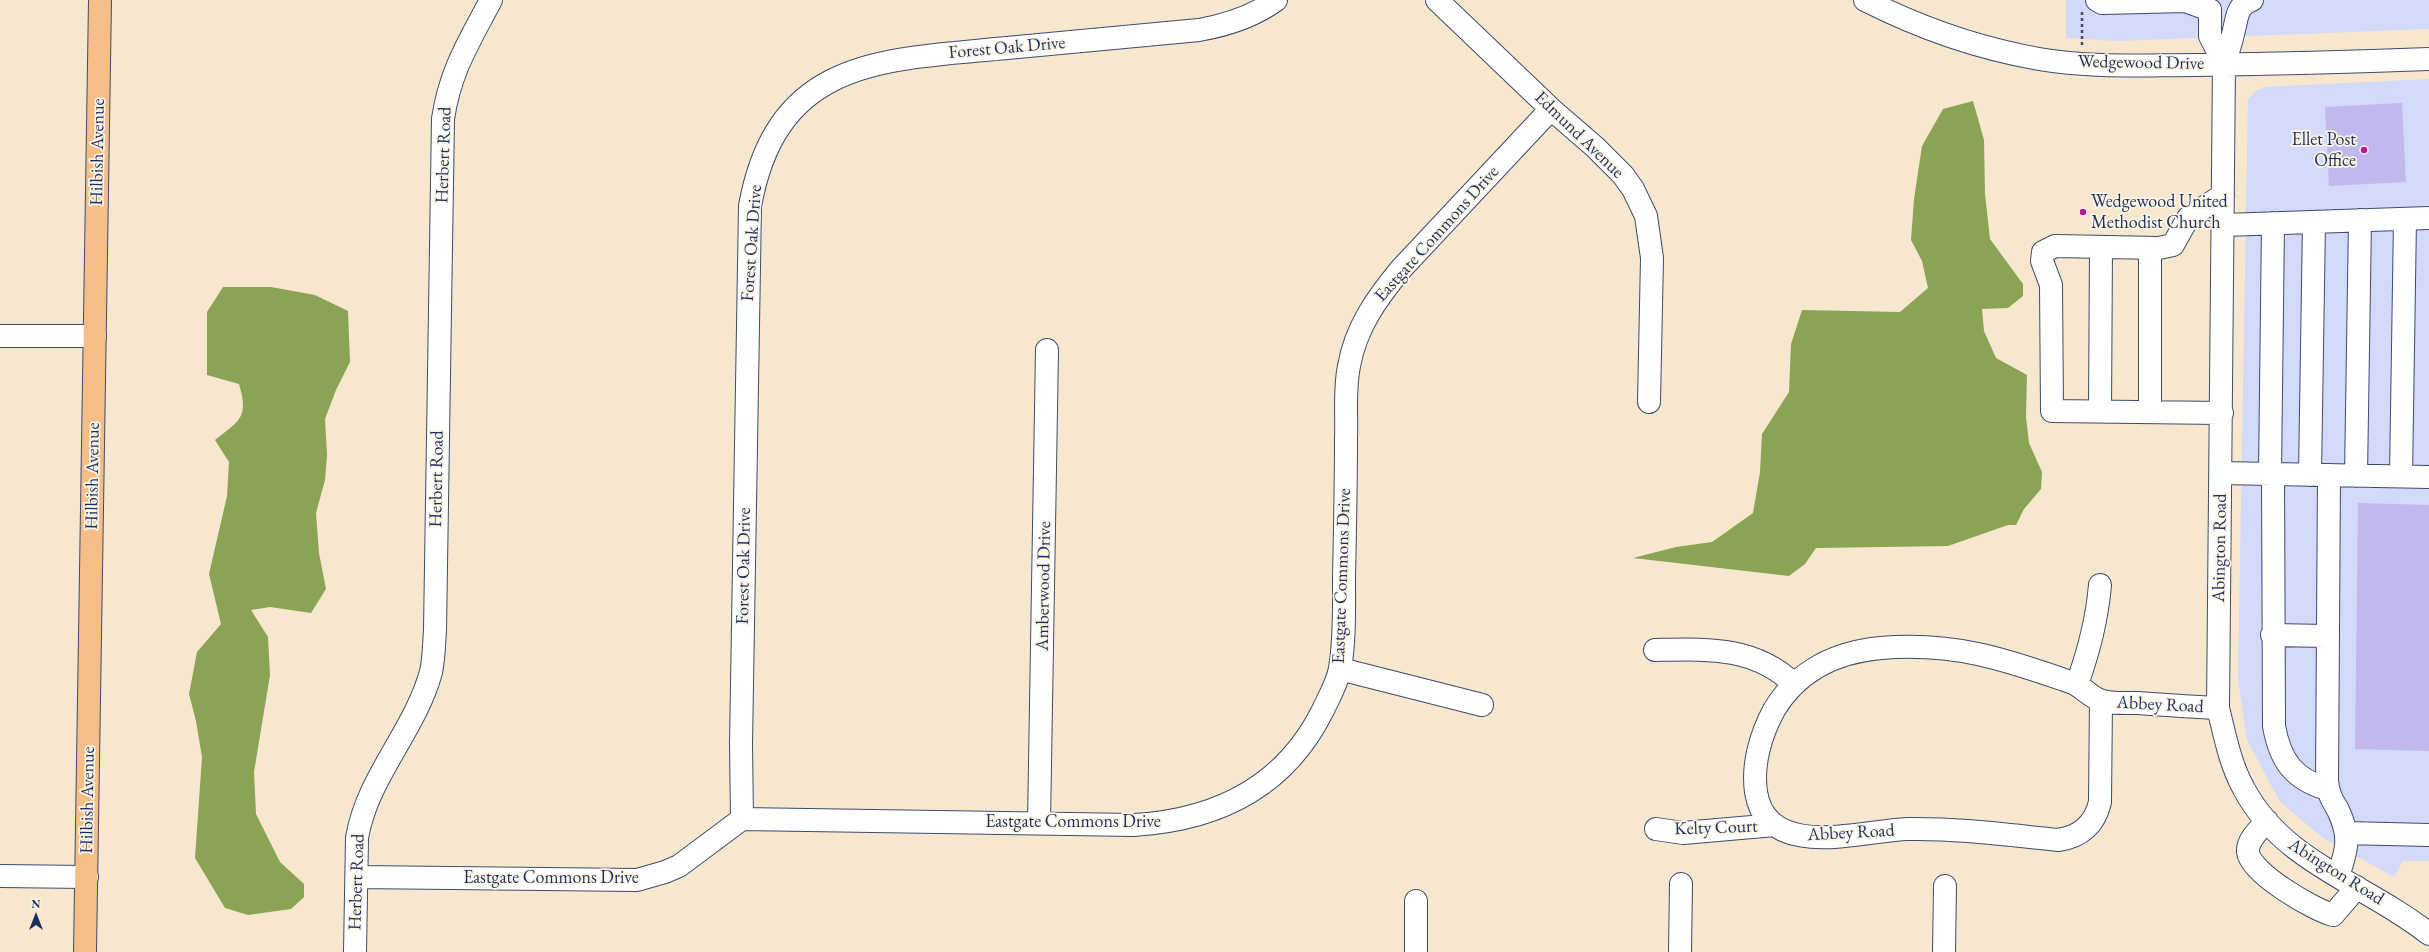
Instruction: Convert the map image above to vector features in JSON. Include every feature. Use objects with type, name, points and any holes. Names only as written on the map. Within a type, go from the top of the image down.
[{"type":"main road","name":"Hilbish Avenue","points":[[86,952],[100,0]]},
{"type":"street","name":"Herbert Road","points":[[355,952],[357,838],[360,823],[370,794],[421,699],[431,672],[435,630],[443,120],[447,92],[457,64],[491,0]]},
{"type":"street","name":"Forest Oak Drive","points":[[742,819],[742,712],[750,206],[759,165],[772,137],[782,123],[812,93],[854,69],[881,62],[937,55],[1199,30],[1226,25],[1254,14],[1276,0]]},
{"type":"street","name":"Edmund Avenue","points":[[1437,0],[1551,109],[1595,147],[1623,175],[1632,189],[1646,216],[1652,258],[1649,402]]},
{"type":"street","name":"Wedgewood Drive","points":[[1865,0],[1930,30],[1971,44],[2040,59],[2082,64],[2109,66],[2429,59]]},
{"type":"street","points":[[2224,64],[2234,33],[2237,14],[2245,2],[2252,0]]},
{"type":"street","points":[[2089,4],[2131,1],[2185,1],[2210,10],[2210,36],[2224,64]]},
{"type":"street","name":"Abington Road","points":[[2224,64],[2222,195],[2224,225],[2218,708],[2234,766],[2244,789],[2267,821],[2291,847],[2389,905],[2429,934]]},
{"type":"street","name":"Eastgate Commons Drive","points":[[357,877],[637,880],[665,872],[679,866],[742,819],[1162,823],[1190,818],[1217,810],[1245,796],[1270,778],[1297,750],[1316,723],[1340,669],[1344,599],[1347,378],[1356,337],[1378,296],[1401,269],[1551,109]]},
{"type":"street","points":[[2222,195],[2188,218],[2173,245],[2150,248],[2055,246],[2043,252],[2042,260],[2051,285],[2052,411],[2222,413]]},
{"type":"street","points":[[2224,225],[2429,218]]},
{"type":"street","points":[[2401,476],[2405,219]]},
{"type":"street","points":[[2356,476],[2360,220]]},
{"type":"street","points":[[2314,222],[2320,475],[2327,636],[2328,789],[2346,833],[2347,848],[2338,876]]},
{"type":"street","points":[[2273,223],[2271,474],[2273,710],[2280,750],[2284,760],[2298,775],[2313,785],[2328,789]]},
{"type":"street","points":[[2100,411],[2101,247]]},
{"type":"street","points":[[2150,248],[2150,412]]},
{"type":"street","points":[[0,336],[95,336]]},
{"type":"street","name":"Amberwood Drive","points":[[1039,823],[1047,350]]},
{"type":"street","points":[[2221,473],[2429,477]]},
{"type":"street","points":[[2078,684],[2090,648],[2097,619],[2100,585]]},
{"type":"street","points":[[2272,635],[2327,636]]},
{"type":"street","name":"Abbey Road","points":[[2101,701],[2100,802],[2097,815],[2086,829],[2072,838],[2058,840],[1966,831],[1907,829],[1810,837],[1790,833],[1775,825],[1764,811],[1757,797],[1755,770],[1760,742],[1772,714],[1794,684],[1814,668],[1839,656],[1881,648],[1923,646],[1964,650],[2005,659],[2078,684],[2101,701],[2218,708]]},
{"type":"street","points":[[1655,650],[1708,649],[1730,652],[1772,666],[1794,684]]},
{"type":"street","points":[[1340,669],[1482,705]]},
{"type":"street","points":[[2267,821],[2251,840],[2248,847],[2250,861],[2262,872],[2317,911],[2333,915],[2357,887]]},
{"type":"street","name":"Kelty Court","points":[[1656,829],[1683,833],[1775,825]]},
{"type":"street","points":[[2346,833],[2429,835]]},
{"type":"street","points":[[0,876],[87,877]]},
{"type":"street","points":[[1680,952],[1681,884]]},
{"type":"street","points":[[1944,952],[1945,886]]},
{"type":"street","points":[[1416,902],[1416,952]]},
{"type":"path","points":[[2082,64],[2089,4]]},
{"type":"shaded area","points":[[2066,0],[2429,0],[2429,29],[2118,41],[2066,38]]},
{"type":"shaded area","points":[[2429,79],[2429,861],[2403,861],[2394,877],[2323,838],[2280,802],[2247,740],[2238,680],[2248,99],[2256,91],[2265,87]]},
{"type":"green space","points":[[1973,101],[1984,140],[1985,194],[1990,239],[2023,284],[2023,296],[2008,308],[1982,309],[1984,331],[1996,358],[2027,375],[2026,417],[2029,443],[2042,472],[2041,489],[2024,509],[2016,525],[2008,525],[1948,546],[1816,548],[1805,564],[1789,576],[1633,558],[1676,547],[1712,542],[1753,513],[1760,472],[1762,434],[1789,392],[1791,344],[1802,310],[1900,312],[1928,288],[1922,261],[1911,240],[1914,199],[1922,146],[1943,109]]},
{"type":"green space","points":[[223,287],[271,287],[315,295],[348,311],[350,362],[336,390],[325,419],[327,455],[325,480],[316,513],[319,553],[326,589],[311,613],[270,607],[251,610],[268,637],[270,675],[254,772],[256,814],[280,862],[304,884],[304,897],[291,909],[248,915],[225,908],[195,858],[202,757],[196,721],[189,694],[197,652],[221,624],[209,574],[227,496],[229,462],[215,440],[231,428],[240,417],[243,404],[239,384],[207,375],[207,312]]},
{"type":"building","points":[[2402,103],[2406,182],[2329,186],[2325,107]]},
{"type":"building","points":[[2358,503],[2429,505],[2429,751],[2355,749]]},
{"type":"place","name":"Ellet Post Office","points":[[2364,150]]},
{"type":"place","name":"Wedgewood United Methodist Church","points":[[2083,212]]}]
